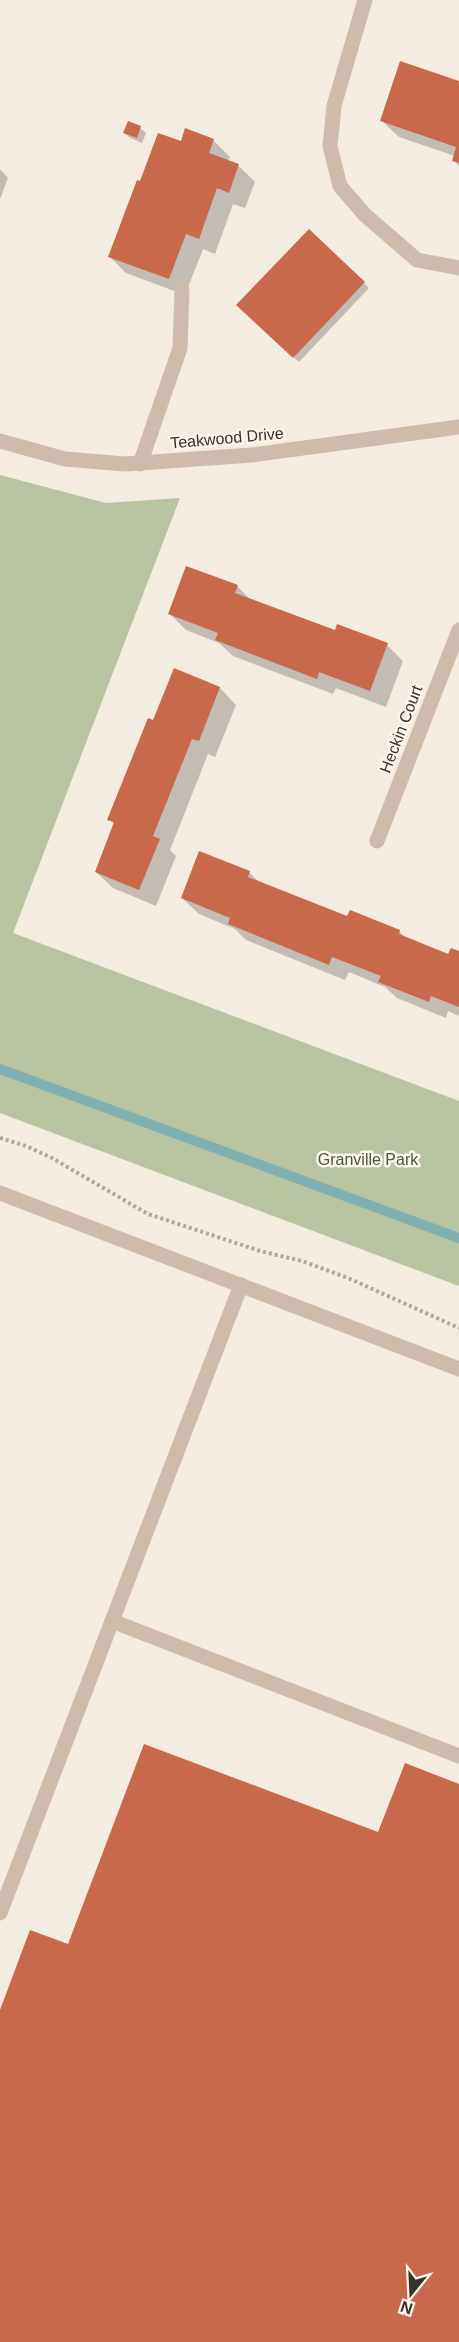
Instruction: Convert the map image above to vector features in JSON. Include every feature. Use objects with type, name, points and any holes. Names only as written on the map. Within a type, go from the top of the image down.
[{"type":"street","points":[[365,0],[334,106],[330,146],[340,186],[365,215],[417,260],[459,268]]},
{"type":"street","points":[[140,464],[180,348],[182,289]]},
{"type":"street","name":"Teakwood Drive","points":[[0,441],[65,459],[140,464],[252,455],[459,427]]},
{"type":"street","name":"Heckin Court","points":[[376,841],[459,630]]},
{"type":"street","points":[[0,1193],[459,1369]]},
{"type":"street","points":[[0,1912],[241,1285]]},
{"type":"street","points":[[112,1621],[459,1756]]},
{"type":"path","points":[[0,1138],[26,1146],[52,1158],[148,1214],[260,1251],[302,1261],[348,1278],[459,1328]]},
{"type":"green space","name":"Granville Park","points":[[0,475],[106,503],[180,498],[13,933],[459,1101],[459,1286],[0,1113]]},
{"type":"building","points":[[400,61],[459,81],[459,163],[452,161],[456,147],[380,121]]},
{"type":"building","points":[[128,121],[141,126],[137,138],[123,133]]},
{"type":"building","points":[[185,128],[214,139],[209,153],[239,164],[229,193],[217,188],[199,239],[186,234],[169,279],[108,257],[137,180],[140,181],[158,133],[181,141]]},
{"type":"building","points":[[309,229],[365,282],[293,358],[236,305]]},
{"type":"building","points":[[186,566],[238,585],[235,593],[335,630],[337,624],[388,643],[370,691],[319,672],[317,679],[215,640],[218,633],[168,614]]},
{"type":"building","points":[[174,668],[220,687],[199,741],[192,739],[153,836],[160,839],[139,890],[95,872],[114,822],[107,820],[148,718],[153,720]]},
{"type":"building","points":[[199,851],[250,871],[248,877],[347,916],[350,910],[400,930],[399,934],[448,954],[451,948],[459,951],[459,1007],[431,996],[429,1002],[378,982],[381,976],[332,957],[329,965],[228,924],[230,918],[181,898]]},
{"type":"building","points":[[144,1744],[378,1832],[405,1763],[459,1784],[459,2342],[0,2342],[0,2010],[30,1930],[68,1944]]},
{"type":"waterway","points":[[0,1069],[459,1238]]}]
